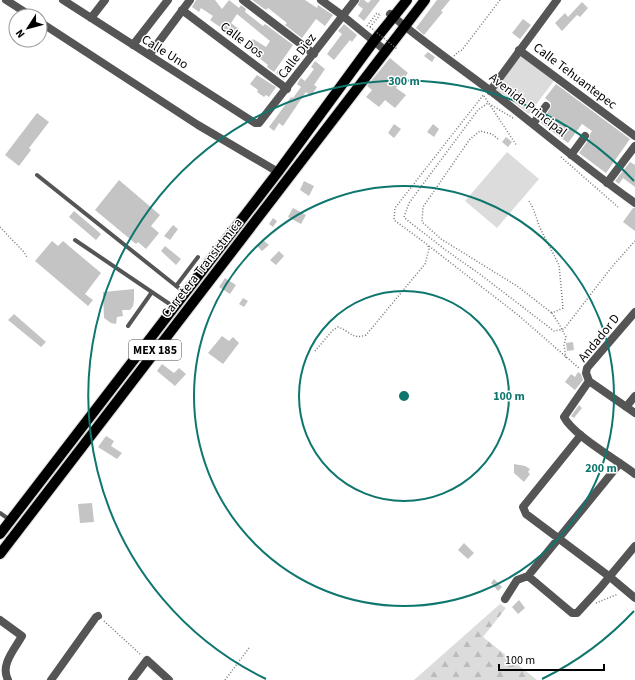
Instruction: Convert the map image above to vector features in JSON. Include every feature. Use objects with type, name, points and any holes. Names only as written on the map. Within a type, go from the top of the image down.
[{"type":"main road","points":[[392,15],[400,0]]},
{"type":"main road","points":[[345,104],[347,96],[375,56],[375,32],[408,0]]},
{"type":"main road","points":[[406,26],[405,18],[417,0]]},
{"type":"main road","name":"Carretera Transistmica","points":[[0,554],[425,0]]},
{"type":"main road","name":"Carretera Transistmica","points":[[0,533],[278,172],[374,41]]},
{"type":"street","points":[[6,0],[18,8]]},
{"type":"street","name":"Calle Uno","points":[[63,0],[255,124]]},
{"type":"street","points":[[91,18],[105,0]]},
{"type":"street","points":[[133,45],[167,0]]},
{"type":"street","points":[[149,56],[190,0]]},
{"type":"street","points":[[243,0],[314,54]]},
{"type":"street","points":[[321,0],[366,30],[374,41],[386,51]]},
{"type":"street","name":"Calle Diez","points":[[255,124],[260,123],[356,0]]},
{"type":"street","points":[[486,93],[557,0]]},
{"type":"street","name":"Calle Dos","points":[[182,10],[287,89]]},
{"type":"street","name":"Avenida Principal","points":[[392,15],[451,61],[486,93],[533,124],[607,183],[635,203]]},
{"type":"street","points":[[48,27],[198,124],[278,172]]},
{"type":"street","name":"Calle Tehuantepec","points":[[519,50],[635,136]]},
{"type":"street","points":[[533,124],[546,106]]},
{"type":"street","points":[[571,155],[586,136]]},
{"type":"street","points":[[607,183],[635,146]]},
{"type":"street","name":"Andador D","points":[[581,435],[567,423],[564,416],[588,377],[587,368],[632,321],[635,312]]},
{"type":"street","points":[[588,377],[635,413]]},
{"type":"street","points":[[626,407],[635,396]]},
{"type":"street","points":[[635,474],[581,435],[523,507],[526,514],[627,590],[635,598]]},
{"type":"street","points":[[505,599],[517,580],[528,576],[620,463]]},
{"type":"street","points":[[0,533],[11,538]]},
{"type":"street","points":[[528,576],[572,613],[577,613],[610,577],[635,546]]},
{"type":"street","points":[[51,680],[98,616]]},
{"type":"street","points":[[0,620],[22,636],[6,663],[6,675],[8,680]]},
{"type":"street","points":[[132,680],[147,660],[168,680]]},
{"type":"lane","points":[[37,175],[185,293]]},
{"type":"lane","points":[[75,240],[174,306]]},
{"type":"lane","points":[[176,286],[198,257]]},
{"type":"lane","points":[[128,326],[152,292]]},
{"type":"lane","points":[[0,513],[11,520]]},
{"type":"path","points":[[451,61],[458,52],[462,50],[500,0]]},
{"type":"path","points":[[377,13],[380,15],[366,30],[377,13]]},
{"type":"path","points":[[366,30],[397,49]]},
{"type":"path","points":[[486,93],[488,103],[517,146]]},
{"type":"path","points":[[486,93],[395,208],[394,220],[518,315],[588,377]]},
{"type":"path","points":[[488,103],[514,119]]},
{"type":"path","points":[[488,103],[478,110],[423,181],[409,202],[404,217],[422,233],[554,331],[562,329],[572,318],[611,268],[635,241]]},
{"type":"path","points":[[498,140],[492,134],[480,131],[470,139],[423,207],[422,222],[441,238],[517,286],[552,313],[566,337],[564,345],[566,358]]},
{"type":"path","points":[[560,156],[618,207]]},
{"type":"path","points":[[529,201],[540,228],[559,265],[563,308],[552,313]]},
{"type":"path","points":[[0,227],[27,257]]},
{"type":"path","points":[[315,351],[333,330],[338,327],[344,329],[355,337],[359,338],[366,335],[425,264],[429,249],[428,245]]},
{"type":"path","points":[[594,604],[627,590]]},
{"type":"path","points":[[98,616],[147,660]]},
{"type":"path","points":[[225,680],[248,648]]},
{"type":"green space","points":[[519,51],[556,78],[529,114],[493,87]]},
{"type":"green space","points":[[507,152],[539,179],[497,228],[465,201]]},
{"type":"green space","points":[[500,604],[506,608],[483,637],[537,680],[414,680]]},
{"type":"building","points":[[196,0],[215,0],[222,9],[229,0],[239,8],[241,5],[246,9],[245,12],[263,26],[265,24],[293,45],[274,72],[267,67],[268,65],[246,48],[253,39],[266,47],[270,41],[237,14],[231,23],[239,29],[234,36],[229,32],[227,35],[222,31],[223,29],[210,20],[213,16],[201,8],[199,12],[192,7]]},
{"type":"building","points":[[252,0],[305,0],[317,8],[318,5],[333,15],[325,26],[316,19],[302,38],[285,25],[287,23],[268,8],[266,10]]},
{"type":"building","points":[[360,0],[364,0],[368,3],[371,0],[380,0],[364,21],[358,16],[363,9],[358,5]]},
{"type":"building","points":[[437,0],[450,0],[441,11],[443,12],[424,35],[416,28]]},
{"type":"building","points":[[582,2],[588,8],[580,17],[577,15],[562,31],[555,23],[565,13],[568,17]]},
{"type":"building","points":[[523,19],[531,25],[520,39],[512,33]]},
{"type":"building","points":[[344,24],[357,35],[352,42],[350,40],[334,60],[327,54],[342,34],[338,31]]},
{"type":"building","points":[[428,52],[435,57],[432,62],[424,56]]},
{"type":"building","points":[[390,58],[408,73],[396,88],[406,95],[395,108],[385,100],[379,107],[366,97],[372,90],[367,86]]},
{"type":"building","points":[[315,61],[325,69],[314,85],[317,87],[311,96],[306,92],[283,126],[279,123],[274,131],[269,127],[291,97],[293,98],[301,87],[297,84],[300,79],[301,78],[305,81],[314,69],[311,67]]},
{"type":"building","points":[[278,70],[286,76],[284,80],[276,73]]},
{"type":"building","points":[[257,75],[276,87],[269,97],[266,95],[264,97],[250,84]]},
{"type":"building","points":[[556,84],[630,139],[606,173],[579,153],[589,139],[592,131],[582,124],[568,143],[541,123],[551,107],[551,103],[545,98]]},
{"type":"building","points":[[37,113],[49,122],[29,148],[31,150],[19,166],[5,155]]},
{"type":"building","points":[[394,124],[401,129],[394,138],[388,133]]},
{"type":"building","points":[[433,124],[439,129],[434,137],[427,132]]},
{"type":"building","points":[[506,137],[512,142],[508,147],[502,142]]},
{"type":"building","points":[[630,162],[635,165],[635,187],[623,178],[619,184],[615,181]]},
{"type":"building","points":[[119,180],[160,215],[151,226],[159,233],[146,249],[138,242],[136,244],[95,210]]},
{"type":"building","points":[[304,181],[314,186],[309,196],[300,190]]},
{"type":"building","points":[[293,208],[306,215],[301,224],[288,217]]},
{"type":"building","points":[[633,208],[635,208],[635,231],[623,222]]},
{"type":"building","points":[[74,211],[101,234],[96,240],[69,217]]},
{"type":"building","points":[[273,218],[277,221],[273,227],[269,224]]},
{"type":"building","points":[[173,225],[178,229],[170,240],[164,236]]},
{"type":"building","points":[[263,240],[269,245],[262,251],[257,246]]},
{"type":"building","points":[[52,241],[58,246],[63,241],[101,273],[85,294],[93,300],[88,306],[35,261]]},
{"type":"building","points":[[165,246],[181,259],[176,265],[161,251]]},
{"type":"building","points":[[279,251],[284,256],[276,265],[270,260]]},
{"type":"building","points":[[225,278],[236,285],[230,294],[219,287]]},
{"type":"building","points":[[134,289],[133,306],[130,310],[122,310],[123,316],[117,317],[116,324],[111,323],[104,318],[103,292]]},
{"type":"building","points":[[243,298],[248,301],[244,307],[239,304]]},
{"type":"building","points":[[14,314],[46,342],[41,347],[8,320]]},
{"type":"building","points":[[222,336],[229,341],[233,337],[239,343],[223,364],[208,353]]},
{"type":"building","points":[[573,342],[574,350],[567,351],[566,343]]},
{"type":"building","points":[[162,364],[174,373],[179,368],[186,374],[175,386],[157,371]]},
{"type":"building","points":[[578,372],[581,374],[583,380],[575,390],[565,382],[571,374],[575,377]]},
{"type":"building","points":[[579,405],[582,408],[574,418],[571,416]]},
{"type":"building","points":[[106,436],[114,441],[111,446],[122,453],[117,459],[98,447]]},
{"type":"building","points":[[514,464],[525,466],[530,469],[528,472],[530,474],[524,482],[514,473]]},
{"type":"building","points":[[92,503],[94,522],[80,523],[78,504]]},
{"type":"building","points":[[464,543],[474,553],[468,559],[458,550]]},
{"type":"building","points":[[494,579],[502,587],[498,591],[491,583]]},
{"type":"building","points":[[519,600],[525,608],[518,614],[512,607]]}]
